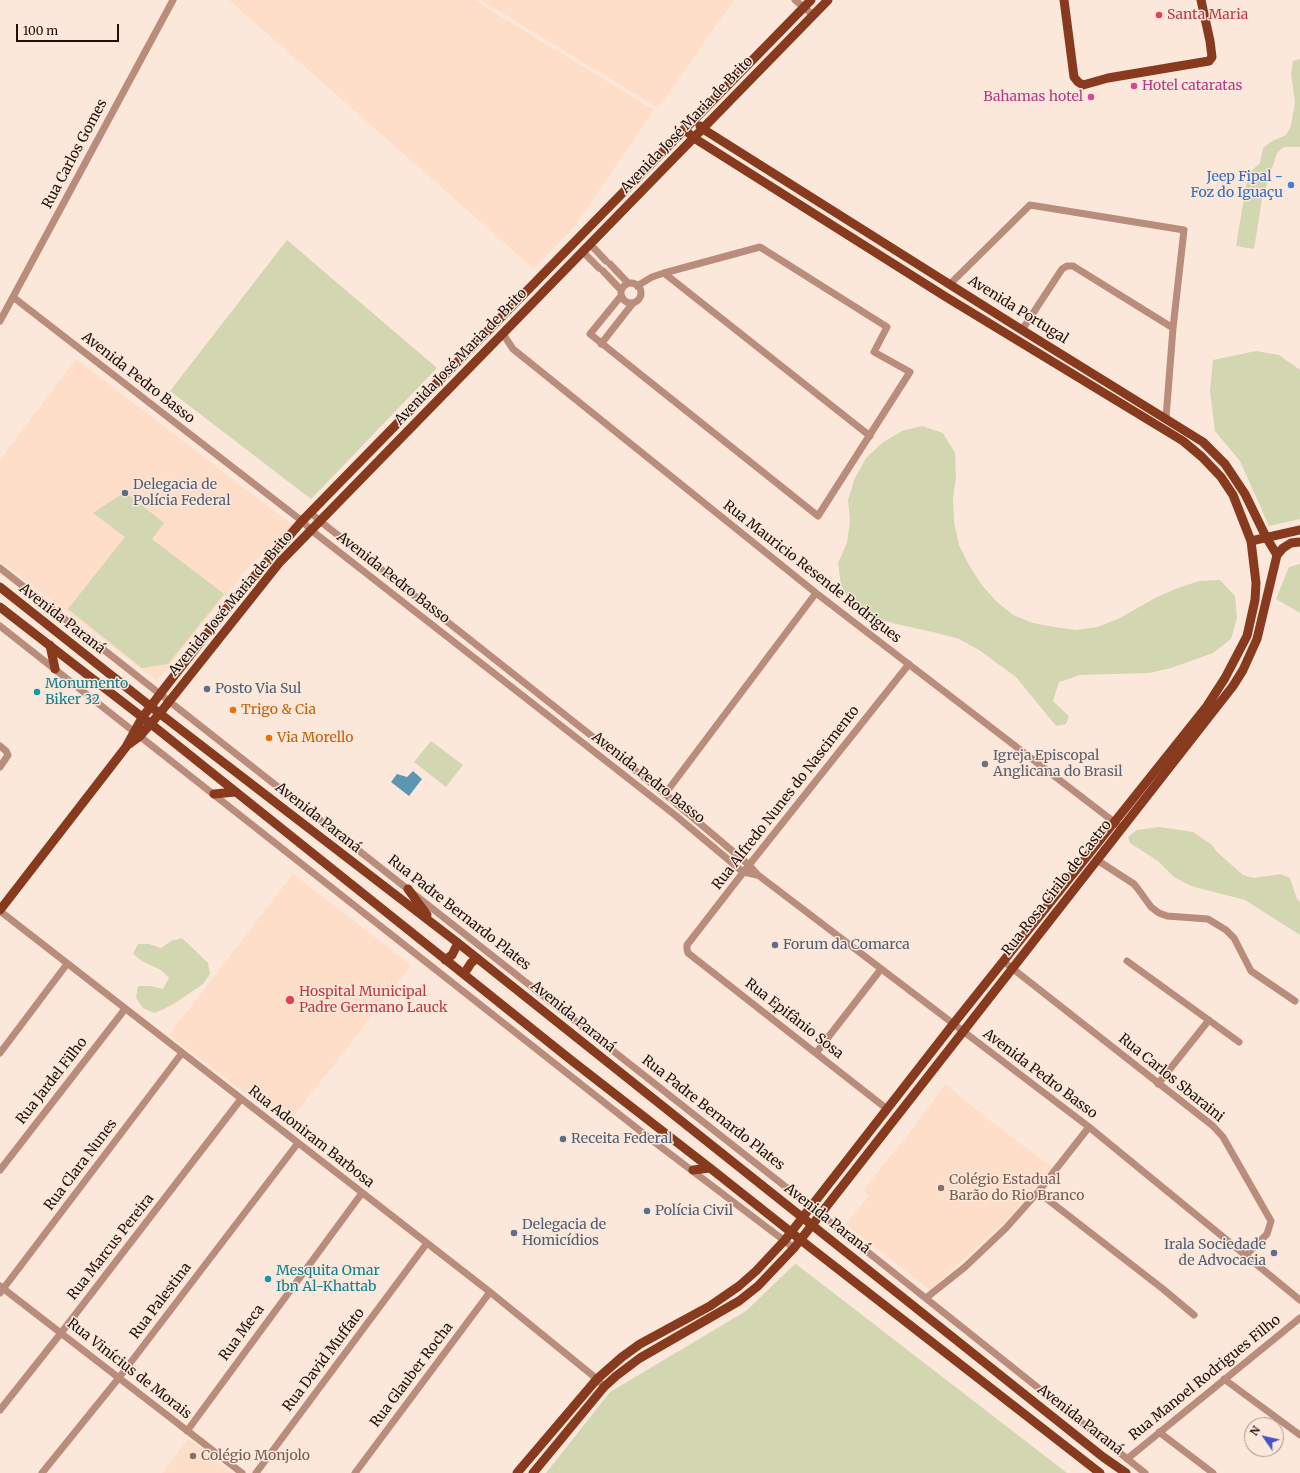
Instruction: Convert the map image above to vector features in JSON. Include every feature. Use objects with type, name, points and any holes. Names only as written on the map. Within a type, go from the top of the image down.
[{"type":"main road","name":"Avenida José Maria de Brito","points":[[137,734],[142,718],[150,706],[227,608],[310,512],[811,0]]},
{"type":"main road","name":"Avenida José Maria de Brito","points":[[0,911],[127,746],[137,734],[151,724],[160,714],[280,562],[828,0]]},
{"type":"main road","points":[[1064,0],[1074,77],[1080,84],[1083,85],[1108,78],[1208,62],[1212,55],[1201,0]]},
{"type":"main road","name":"Avenida Portugal","points":[[694,119],[703,129],[1203,442],[1225,464],[1245,494],[1266,537],[1278,555]]},
{"type":"main road","name":"Avenida Portugal","points":[[517,1473],[597,1379],[622,1357],[640,1344],[710,1306],[739,1286],[756,1271],[792,1232],[810,1206],[954,1023],[1206,706],[1229,673],[1247,636],[1255,600],[1256,583],[1251,541],[1233,495],[1221,478],[1202,457],[1183,441],[984,320],[694,138],[684,129]]},
{"type":"main road","points":[[1251,541],[1300,530]]},
{"type":"main road","points":[[1278,555],[1287,546],[1300,542]]},
{"type":"main road","name":"Rua Rosa Cirilo de Castro","points":[[533,1473],[604,1387],[640,1358],[738,1301],[758,1286],[794,1248],[1237,681],[1258,639],[1278,555]]},
{"type":"main road","name":"Avenida Paraná","points":[[0,587],[160,714],[458,943],[1103,1457],[1126,1473]]},
{"type":"main road","name":"Avenida Paraná","points":[[0,606],[151,724],[571,1060],[1098,1471]]},
{"type":"main road","points":[[227,608],[233,610],[236,619]]},
{"type":"main road","points":[[1247,636],[1258,639]]},
{"type":"main road","points":[[50,645],[55,669]]},
{"type":"main road","points":[[1206,706],[1214,712]]},
{"type":"main road","points":[[214,794],[235,792]]},
{"type":"main road","points":[[408,889],[437,927]]},
{"type":"main road","points":[[1018,942],[1027,949]]},
{"type":"main road","points":[[445,960],[452,955],[458,943]]},
{"type":"main road","points":[[464,974],[471,963],[477,958]]},
{"type":"main road","points":[[693,1170],[710,1168]]},
{"type":"main road","points":[[1098,1471],[1103,1466],[1103,1457]]},
{"type":"street","name":"Rua Carlos Gomes","points":[[0,321],[173,0]]},
{"type":"street","points":[[795,0],[813,15]]},
{"type":"street","points":[[950,284],[1030,205],[1184,230],[1173,328],[1166,418]]},
{"type":"street","points":[[590,244],[628,284]]},
{"type":"street","points":[[601,344],[633,303],[640,297],[641,291],[637,286],[631,283],[623,287],[621,293],[590,334],[601,344],[818,516],[910,372],[874,352],[887,327],[760,247],[664,273],[652,277],[637,286]]},
{"type":"street","points":[[583,252],[621,293],[624,301],[633,303]]},
{"type":"street","points":[[602,271],[609,264]]},
{"type":"street","points":[[1022,330],[1062,269],[1067,266],[1073,266],[1173,328]]},
{"type":"street","points":[[664,273],[870,436]]},
{"type":"street","name":"Avenida Pedro Basso","points":[[13,297],[302,521],[311,530],[744,872],[758,876]]},
{"type":"street","name":"Rua Mauricio Resende Rodrigues","points":[[503,334],[513,349],[816,593],[1122,828]]},
{"type":"street","name":"Avenida Pedro Basso","points":[[310,512],[320,522],[665,794],[749,865],[758,876],[954,1023],[963,1032],[1088,1127],[1300,1300]]},
{"type":"street","name":"Rua Padre Bernardo Plates","points":[[0,568],[810,1206],[1145,1473]]},
{"type":"street","points":[[665,794],[816,593]]},
{"type":"street","points":[[0,626],[794,1248]]},
{"type":"street","name":"Rua Alfredo Nunes do Nascimento","points":[[687,949],[687,945],[749,865],[909,664]]},
{"type":"street","points":[[0,746],[8,755],[0,767]]},
{"type":"street","points":[[1097,860],[1134,884],[1151,907],[1159,913],[1167,916],[1208,919],[1226,930],[1234,938],[1252,971],[1295,1001]]},
{"type":"street","name":"Rua Adoniram Barbosa","points":[[0,911],[490,1292],[597,1379],[604,1387]]},
{"type":"street","name":"Rua Epifânio Sosa","points":[[687,949],[688,953],[887,1109]]},
{"type":"street","name":"Rua Carlos Sbaraini","points":[[1003,961],[1213,1126],[1222,1137],[1272,1221],[1266,1234],[1246,1255]]},
{"type":"street","points":[[1127,961],[1239,1042]]},
{"type":"street","points":[[0,1053],[67,964]]},
{"type":"street","points":[[816,1053],[881,969]]},
{"type":"street","name":"Rua Jardel Filho","points":[[0,1170],[125,1009]]},
{"type":"street","points":[[1158,1084],[1209,1020]]},
{"type":"street","name":"Rua Clara Nunes","points":[[1,1289],[182,1053]]},
{"type":"street","name":"Rua Marcus Pereira","points":[[0,1410],[241,1099]]},
{"type":"street","points":[[926,1298],[965,1267],[1006,1228],[1038,1192],[1088,1127]]},
{"type":"street","name":"Rua Palestina","points":[[42,1473],[118,1378],[298,1143]]},
{"type":"street","points":[[1038,1192],[1163,1289],[1194,1315]]},
{"type":"street","name":"Rua Meca","points":[[187,1431],[362,1193]]},
{"type":"street","name":"Rua David Muffato","points":[[256,1473],[427,1243]]},
{"type":"street","name":"Rua Vinícius de Morais","points":[[1,1289],[61,1333],[242,1473]]},
{"type":"street","name":"Rua Glauber Rocha","points":[[355,1473],[490,1292]]},
{"type":"street","name":"Rua Manoel Rodrigues Filho","points":[[1127,1459],[1158,1432],[1300,1318]]},
{"type":"street","points":[[1224,1379],[1300,1435]]},
{"type":"street","points":[[1158,1432],[1213,1473]]},
{"type":"shaded area","points":[[229,0],[474,0],[654,110],[574,227],[534,269]]},
{"type":"shaded area","points":[[481,0],[734,0],[658,108]]},
{"type":"shaded area","name":"Delegacia de Polícia Federal","points":[[76,359],[294,526],[249,566],[157,681],[0,561],[0,460]]},
{"type":"shaded area","name":"Hospital Municipal Padre Germano Lauck","points":[[293,874],[411,965],[287,1125],[169,1035]]},
{"type":"shaded area","points":[[945,1084],[993,1123],[1052,1167],[1008,1219],[930,1290],[845,1224],[869,1196],[863,1190],[910,1132]]},
{"type":"shaded area","name":"Colégio Monjolo","points":[[188,1439],[233,1473],[163,1473]]},
{"type":"green space","points":[[1300,59],[1300,147],[1284,147],[1277,153],[1262,199],[1254,249],[1236,246],[1246,186],[1250,172],[1260,163],[1263,148],[1272,141],[1286,135],[1291,126],[1295,102],[1291,74],[1293,61]]},
{"type":"green space","points":[[287,240],[437,368],[311,499],[170,391]]},
{"type":"green space","points":[[1256,351],[1279,355],[1300,370],[1300,519],[1269,526],[1240,461],[1215,431],[1210,391],[1213,360]]},
{"type":"green space","points":[[922,426],[943,433],[955,453],[956,476],[953,499],[954,522],[959,545],[981,584],[996,601],[1013,615],[1033,623],[1054,627],[1076,630],[1098,627],[1120,618],[1157,597],[1178,588],[1199,581],[1220,580],[1235,596],[1237,618],[1231,639],[1213,653],[1171,668],[1149,673],[1080,675],[1059,682],[1053,701],[1069,716],[1066,724],[1056,726],[1016,677],[979,650],[959,639],[892,623],[870,616],[851,604],[841,585],[838,563],[847,543],[850,521],[848,500],[855,478],[866,458],[882,443],[902,431]]},
{"type":"green space","points":[[125,492],[164,523],[152,539],[224,594],[168,664],[142,668],[68,609],[125,537],[93,513]]},
{"type":"green space","points":[[1300,564],[1300,613],[1276,599],[1289,567]]},
{"type":"green space","points":[[431,741],[463,765],[446,787],[414,762]]},
{"type":"green space","points":[[1160,827],[1193,832],[1212,845],[1217,852],[1243,875],[1254,878],[1281,874],[1290,878],[1297,899],[1300,902],[1300,935],[1245,900],[1191,886],[1174,877],[1158,861],[1130,843],[1128,837],[1137,830]]},
{"type":"green space","points":[[182,938],[208,963],[210,974],[203,984],[164,1009],[154,1013],[143,1008],[136,998],[138,986],[151,986],[163,989],[169,978],[161,970],[142,961],[133,954],[138,944],[149,944],[161,948],[171,941]]},
{"type":"green space","points":[[795,1264],[1067,1473],[546,1473],[610,1392],[746,1311]]},
{"type":"water","points":[[413,771],[422,779],[409,796],[391,782],[397,774],[407,777]]},
{"type":"place","name":"Santa Maria","points":[[1159,15]]},
{"type":"place","name":"Hotel cataratas","points":[[1134,86]]},
{"type":"place","name":"Bahamas hotel","points":[[1091,97]]},
{"type":"place","name":"Jeep Fipal - Foz do Iguaçu","points":[[1291,185]]},
{"type":"place","name":"Delegacia de Polícia Federal","points":[[125,493]]},
{"type":"place","name":"Posto Via Sul","points":[[207,689]]},
{"type":"place","name":"Monumento Biker 32","points":[[37,692]]},
{"type":"place","name":"Trigo & Cia","points":[[233,710]]},
{"type":"place","name":"Via Morello","points":[[269,738]]},
{"type":"place","name":"Igreja Episcopal Anglicana do Brasil","points":[[985,764]]},
{"type":"place","name":"Forum da Comarca","points":[[775,945]]},
{"type":"place","name":"Hospital Municipal Padre Germano Lauck","points":[[290,1000]]},
{"type":"place","name":"Receita Federal","points":[[563,1139]]},
{"type":"place","name":"Colégio Estadual Barão do Rio Branco","points":[[941,1188]]},
{"type":"place","name":"Polícia Civil","points":[[647,1211]]},
{"type":"place","name":"Delegacia de Homicídios","points":[[514,1233]]},
{"type":"place","name":"Irala Sociedade de Advocacia","points":[[1274,1253]]},
{"type":"place","name":"Mesquita Omar Ibn Al-Khattab","points":[[268,1279]]},
{"type":"place","name":"Colégio Monjolo","points":[[193,1456]]}]
